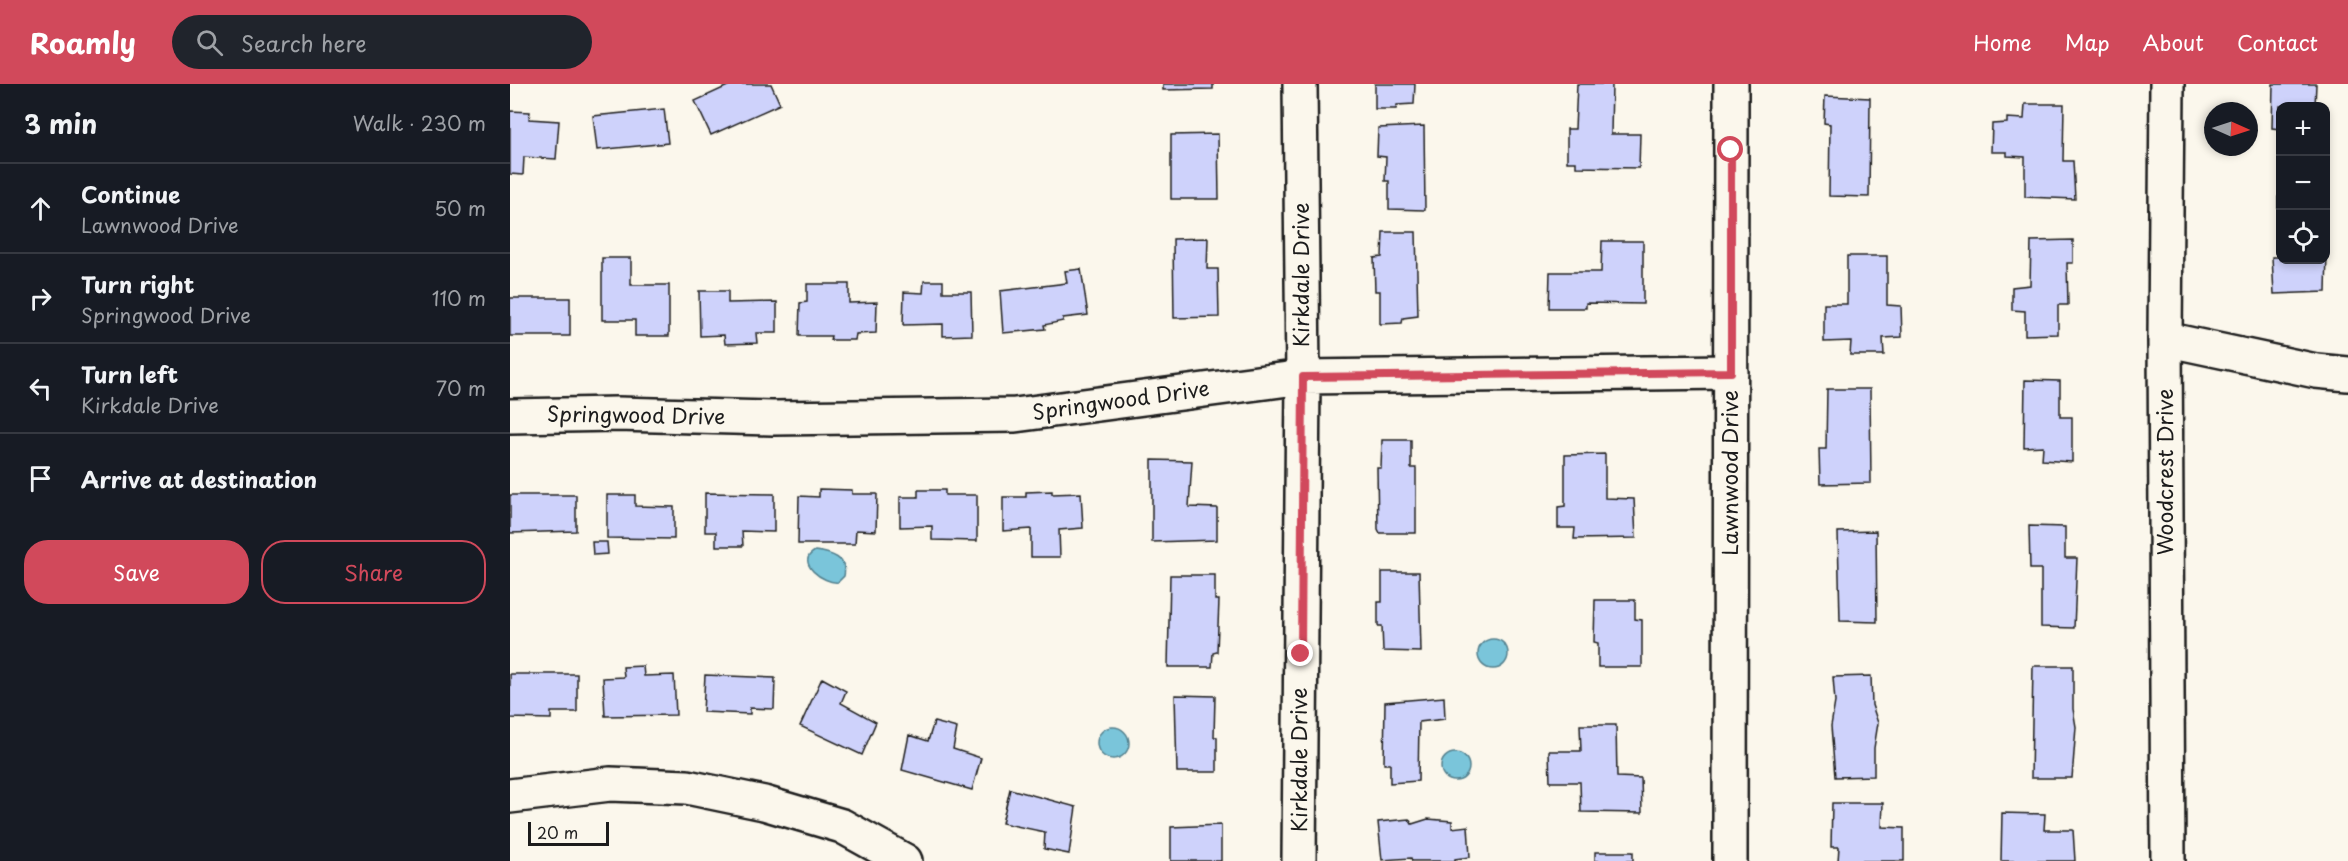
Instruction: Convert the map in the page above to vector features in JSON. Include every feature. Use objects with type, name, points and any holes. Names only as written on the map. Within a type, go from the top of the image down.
[{"type":"street","name":"Kirkdale Drive","points":[[1299,861],[1303,377],[1300,84]]},
{"type":"street","name":"Lawnwood Drive","points":[[1730,861],[1731,84]]},
{"type":"street","name":"Woodcrest Drive","points":[[2167,84],[2165,339],[2168,861]]},
{"type":"street","points":[[2165,339],[2316,371],[2348,374]]},
{"type":"street","name":"Springwood Drive","points":[[510,416],[617,414],[784,418],[1015,415],[1303,377],[1731,372]]},
{"type":"street","points":[[510,796],[610,784],[687,787],[764,803],[842,826],[905,861]]},
{"type":"water","points":[[815,551],[827,553],[841,561],[845,570],[844,576],[838,582],[826,580],[809,566],[809,556]]},
{"type":"water","points":[[1493,639],[1499,640],[1507,648],[1507,660],[1499,668],[1493,669],[1487,668],[1479,660],[1478,654],[1479,648],[1487,640]]},
{"type":"water","points":[[1113,727],[1124,732],[1129,743],[1124,754],[1113,759],[1102,754],[1097,743],[1102,732]]},
{"type":"water","points":[[1455,753],[1465,757],[1469,767],[1465,777],[1455,781],[1445,777],[1441,767],[1445,757]]},
{"type":"building","points":[[732,84],[771,84],[780,104],[711,135],[695,101]]},
{"type":"building","points":[[1163,84],[1213,84],[1213,89],[1163,90]]},
{"type":"building","points":[[1375,84],[1415,84],[1414,104],[1397,105],[1396,109],[1375,109]]},
{"type":"building","points":[[1577,84],[1612,84],[1611,134],[1640,134],[1639,168],[1576,167],[1576,162],[1567,162],[1567,129],[1575,129]]},
{"type":"building","points":[[2273,84],[2316,84],[2315,102],[2276,102],[2276,128],[2272,128]]},
{"type":"building","points":[[1825,96],[1870,98],[1869,197],[1829,196],[1830,124],[1824,123]]},
{"type":"building","points":[[2025,104],[2064,104],[2063,161],[2073,161],[2075,199],[2025,197],[2025,157],[2007,156],[2007,152],[1991,152],[1992,124],[2007,123],[2007,118],[2024,119]]},
{"type":"building","points":[[664,109],[668,143],[597,150],[593,116]]},
{"type":"building","points":[[510,111],[530,112],[529,119],[559,121],[556,159],[524,157],[523,175],[510,174]]},
{"type":"building","points":[[1424,126],[1425,210],[1389,209],[1389,181],[1385,181],[1386,157],[1377,156],[1378,128]]},
{"type":"building","points":[[1218,134],[1219,199],[1171,199],[1171,135]]},
{"type":"building","points":[[1383,232],[1416,232],[1418,316],[1403,318],[1402,323],[1380,324],[1380,291],[1375,291],[1374,258],[1382,257]]},
{"type":"building","points":[[1208,238],[1207,269],[1218,269],[1219,317],[1174,318],[1173,239]]},
{"type":"building","points":[[2073,240],[2073,263],[2067,263],[2068,305],[2058,305],[2058,334],[2025,335],[2025,311],[2012,310],[2012,287],[2030,285],[2031,241]]},
{"type":"building","points":[[1602,241],[1643,241],[1643,304],[1586,303],[1586,308],[1549,308],[1550,272],[1601,272]]},
{"type":"building","points":[[1847,256],[1887,256],[1887,305],[1901,306],[1902,337],[1883,338],[1884,355],[1850,355],[1851,341],[1824,342],[1824,304],[1847,304]]},
{"type":"building","points":[[2272,257],[2276,257],[2276,264],[2327,264],[2326,292],[2274,294]]},
{"type":"building","points":[[602,258],[631,258],[631,285],[669,285],[669,336],[635,336],[635,320],[602,320]]},
{"type":"building","points":[[1081,269],[1088,315],[1063,318],[1063,321],[1044,325],[1045,329],[1003,333],[1000,291],[1067,283],[1065,271]]},
{"type":"building","points":[[924,281],[943,281],[943,292],[971,292],[972,335],[943,336],[943,324],[903,325],[904,292],[923,293]]},
{"type":"building","points":[[807,284],[849,284],[849,303],[877,302],[876,333],[856,334],[855,340],[830,340],[831,336],[799,336],[800,303],[807,302]]},
{"type":"building","points":[[699,291],[728,291],[728,303],[777,302],[777,333],[756,333],[757,343],[725,344],[724,335],[700,336]]},
{"type":"building","points":[[510,298],[570,298],[570,336],[510,336]]},
{"type":"building","points":[[2025,380],[2060,381],[2060,417],[2072,417],[2072,462],[2042,460],[2043,446],[2024,447]]},
{"type":"building","points":[[1827,389],[1870,389],[1871,483],[1820,484],[1819,449],[1826,449]]},
{"type":"building","points":[[1382,440],[1411,440],[1411,468],[1416,468],[1416,533],[1380,533],[1378,529],[1377,468],[1381,468]]},
{"type":"building","points":[[1605,454],[1605,498],[1634,499],[1636,538],[1574,539],[1575,528],[1558,528],[1558,507],[1565,506],[1565,455]]},
{"type":"building","points":[[1152,460],[1192,461],[1189,507],[1217,508],[1217,540],[1152,542]]},
{"type":"building","points":[[819,489],[852,490],[852,494],[877,494],[876,531],[856,530],[855,544],[798,544],[799,496],[819,497]]},
{"type":"building","points":[[918,490],[945,490],[945,495],[977,495],[977,541],[932,540],[932,526],[900,527],[900,497],[918,497]]},
{"type":"building","points":[[1052,491],[1052,494],[1081,493],[1083,528],[1059,530],[1060,557],[1031,557],[1031,529],[1003,531],[1003,497],[1026,497],[1026,492]]},
{"type":"building","points":[[705,493],[774,494],[774,532],[742,531],[743,546],[716,546],[716,532],[705,532]]},
{"type":"building","points":[[510,495],[576,495],[576,531],[510,533]]},
{"type":"building","points":[[607,495],[635,495],[635,506],[674,507],[674,539],[607,538]]},
{"type":"building","points":[[2029,526],[2065,527],[2065,558],[2077,558],[2074,628],[2041,627],[2041,569],[2030,569]]},
{"type":"building","points":[[1876,531],[1877,622],[1840,621],[1838,532]]},
{"type":"building","points":[[592,542],[607,542],[608,554],[593,555]]},
{"type":"building","points":[[1382,572],[1419,572],[1421,652],[1383,651],[1382,626],[1378,626],[1378,602],[1382,602]]},
{"type":"building","points":[[1170,575],[1215,575],[1215,600],[1219,600],[1217,652],[1213,653],[1212,667],[1168,667]]},
{"type":"building","points":[[1595,600],[1635,600],[1635,619],[1642,620],[1642,667],[1598,667],[1598,643],[1594,642]]},
{"type":"building","points":[[643,666],[644,676],[674,675],[676,715],[605,716],[603,678],[624,677],[623,667]]},
{"type":"building","points":[[2033,666],[2073,666],[2073,709],[2076,727],[2072,778],[2031,778]]},
{"type":"building","points":[[510,674],[577,674],[577,712],[551,712],[551,719],[510,718]]},
{"type":"building","points":[[705,675],[775,678],[774,709],[750,708],[750,714],[703,712]]},
{"type":"building","points":[[1871,676],[1872,705],[1878,723],[1874,748],[1874,776],[1835,777],[1831,726],[1835,702],[1833,677]]},
{"type":"building","points":[[822,678],[846,691],[841,703],[876,722],[862,755],[800,726]]},
{"type":"building","points":[[1175,695],[1215,696],[1214,737],[1217,737],[1217,772],[1177,772]]},
{"type":"building","points":[[1444,697],[1445,719],[1419,722],[1418,781],[1390,783],[1390,764],[1384,764],[1385,702]]},
{"type":"building","points":[[934,722],[957,728],[953,749],[981,758],[972,790],[902,770],[909,735],[928,741]]},
{"type":"building","points":[[1580,725],[1616,725],[1617,777],[1641,778],[1642,813],[1581,812],[1580,782],[1550,782],[1549,751],[1581,751]]},
{"type":"building","points":[[1010,789],[1076,807],[1069,854],[1044,849],[1045,832],[1002,823]]},
{"type":"building","points":[[1832,803],[1883,803],[1882,827],[1904,828],[1904,861],[1838,861],[1839,847],[1831,847]]},
{"type":"building","points":[[2002,813],[2045,814],[2044,830],[2073,830],[2075,861],[2001,861]]},
{"type":"building","points":[[1409,819],[1412,824],[1428,819],[1452,821],[1452,828],[1468,826],[1470,857],[1455,859],[1455,861],[1412,861],[1411,858],[1382,860],[1378,822]]},
{"type":"building","points":[[1221,825],[1221,861],[1171,861],[1171,827]]},
{"type":"building","points":[[1595,852],[1633,852],[1633,861],[1595,861]]},
{"type":"route","points":[[1301,654],[1303,377],[1731,372],[1731,150]]}]
